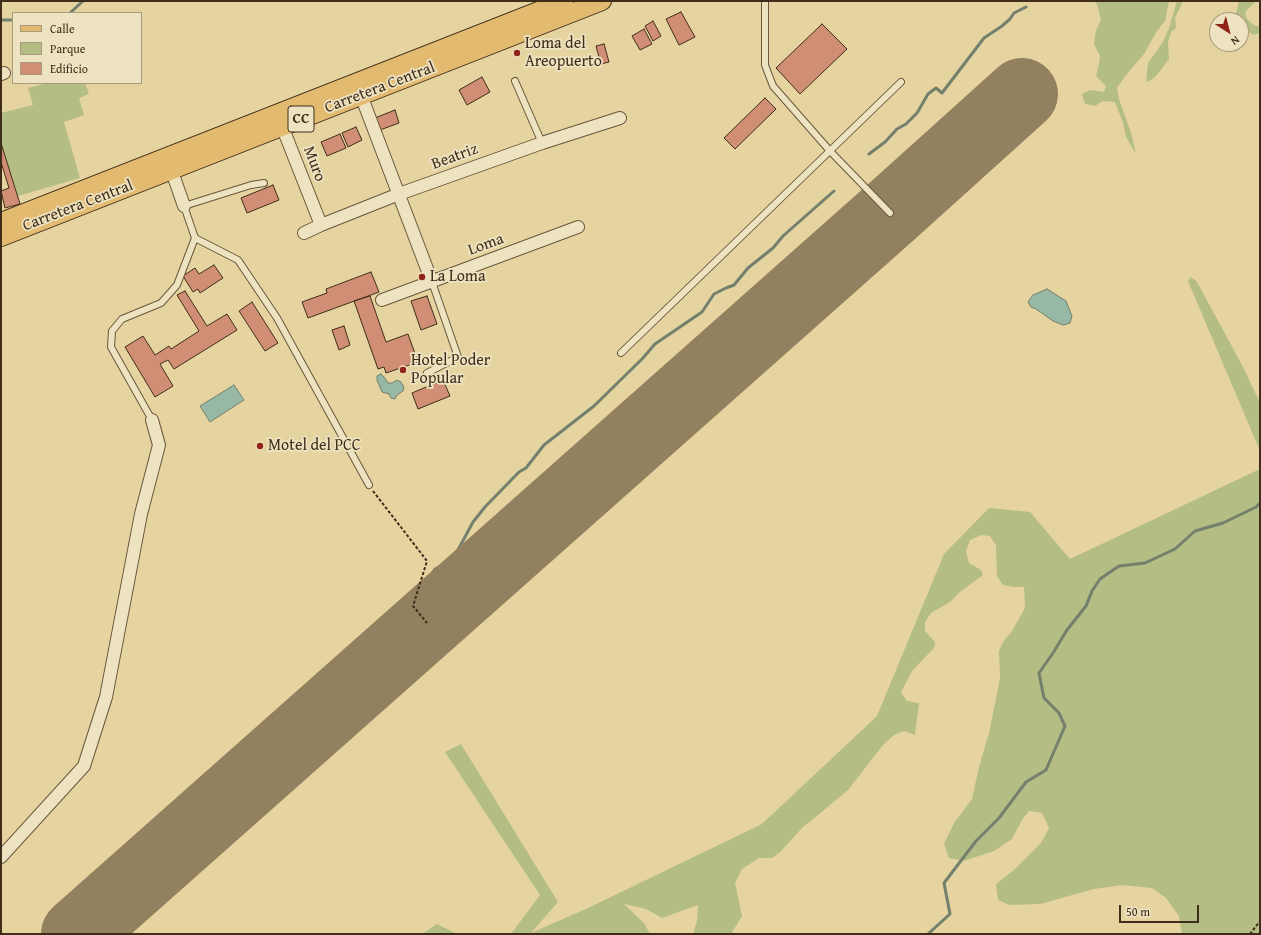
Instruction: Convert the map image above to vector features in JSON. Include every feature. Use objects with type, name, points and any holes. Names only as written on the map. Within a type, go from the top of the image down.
[{"type":"main road","name":"Carretera Central","points":[[359,89],[564,1]]},
{"type":"main road","name":"Carretera Central","points":[[1,222],[169,163],[359,89],[602,1]]},
{"type":"main road","name":"Carretera Central","points":[[1,237],[169,163]]},
{"type":"street","points":[[359,89],[432,282]]},
{"type":"street","name":"Beatriz","points":[[304,233],[399,194],[542,142],[620,118]]},
{"type":"street","name":"Muro","points":[[280,120],[321,225]]},
{"type":"street","points":[[169,163],[184,206]]},
{"type":"street","name":"Loma","points":[[382,300],[578,227]]},
{"type":"street","points":[[1,857],[84,766],[106,697],[141,514],[159,444],[152,420]]},
{"type":"lane","points":[[765,1],[765,65],[773,86],[830,151],[890,213]]},
{"type":"lane","points":[[515,81],[542,142]]},
{"type":"lane","points":[[621,353],[901,82]]},
{"type":"lane","points":[[152,420],[111,347],[112,331],[122,319],[160,303],[177,285],[195,238],[184,206],[251,185],[264,183]]},
{"type":"lane","points":[[195,238],[238,260],[277,318],[369,485]]},
{"type":"lane","points":[[427,373],[458,357],[432,282]]},
{"type":"path","points":[[369,485],[427,560],[413,606],[427,623]]},
{"type":"path","points":[[1250,934],[1260,921]]},
{"type":"green space","points":[[1093,1],[1169,1],[1165,21],[1157,31],[1144,54],[1117,88],[1136,154],[1126,137],[1123,123],[1115,102],[1103,101],[1095,106],[1085,104],[1082,94],[1090,90],[1104,92],[1106,86],[1096,76],[1100,56],[1094,44],[1096,30],[1101,20],[1097,4]]},
{"type":"green space","points":[[1177,1],[1183,1],[1175,18],[1176,28],[1171,32],[1168,42],[1169,59],[1156,76],[1146,82],[1148,63],[1163,42]]},
{"type":"green space","points":[[1239,1],[1256,1],[1245,12],[1236,12]]},
{"type":"green space","points":[[1249,21],[1254,25],[1260,27],[1260,33],[1254,35],[1249,32]]},
{"type":"green space","points":[[43,84],[85,84],[89,94],[79,98],[84,115],[64,122],[80,178],[18,196],[1,143],[1,113],[33,105],[28,88]]},
{"type":"green space","points":[[1191,277],[1197,282],[1243,367],[1260,403],[1260,451],[1188,281]]},
{"type":"green space","points":[[1260,469],[1260,934],[1182,934],[1179,916],[1166,898],[1152,888],[1122,885],[1094,889],[1040,904],[1010,905],[998,900],[996,884],[1015,869],[1041,843],[1049,828],[1042,813],[1029,811],[1022,820],[1012,839],[994,851],[964,861],[949,858],[944,844],[954,823],[972,799],[979,767],[989,733],[1000,678],[999,651],[1003,642],[1012,631],[1025,608],[1024,587],[1003,585],[997,576],[996,545],[990,536],[981,535],[970,540],[966,551],[969,563],[981,570],[983,575],[960,592],[950,602],[931,613],[925,622],[925,631],[935,642],[934,648],[912,671],[901,692],[907,701],[919,703],[915,735],[904,731],[894,735],[883,745],[848,790],[803,827],[780,852],[772,858],[759,858],[742,869],[735,883],[742,916],[731,934],[693,934],[697,921],[698,905],[662,918],[646,909],[624,904],[644,923],[650,934],[511,934],[540,895],[445,752],[461,744],[558,902],[531,933],[588,908],[762,824],[877,716],[944,554],[989,508],[1030,512],[1070,559]]},
{"type":"green space","points":[[437,924],[457,934],[422,934]]},
{"type":"shaded area","points":[[1047,289],[1066,301],[1072,316],[1070,323],[1063,325],[1053,321],[1031,307],[1028,302],[1033,295]]},
{"type":"shaded area","points":[[381,374],[388,383],[392,383],[397,380],[401,382],[404,387],[403,391],[397,395],[395,399],[391,398],[389,394],[382,392],[377,380],[377,376]]},
{"type":"shaded area","points":[[234,385],[244,400],[210,422],[200,406]]},
{"type":"building","points":[[681,12],[695,37],[679,45],[666,19]]},
{"type":"building","points":[[653,21],[661,36],[653,41],[645,26]]},
{"type":"building","points":[[822,24],[847,49],[800,94],[776,68]]},
{"type":"building","points":[[644,29],[652,44],[640,50],[632,36]]},
{"type":"building","points":[[604,44],[609,62],[601,64],[596,46]]},
{"type":"building","points":[[482,77],[490,92],[467,105],[459,90]]},
{"type":"building","points":[[765,98],[776,109],[735,149],[724,138]]},
{"type":"building","points":[[395,110],[399,123],[380,130],[375,118]]},
{"type":"building","points":[[356,127],[362,140],[348,147],[342,133]]},
{"type":"building","points":[[340,134],[346,148],[327,156],[321,142]]},
{"type":"building","points":[[1,143],[20,204],[5,208],[1,191],[9,188],[1,162]]},
{"type":"building","points":[[273,185],[279,200],[247,213],[241,198]]},
{"type":"building","points":[[214,265],[223,278],[200,293],[198,289],[193,292],[183,276],[195,268],[199,274]]},
{"type":"building","points":[[371,272],[379,292],[308,318],[302,302],[327,293],[326,289]]},
{"type":"building","points":[[185,291],[207,326],[227,314],[237,330],[174,369],[168,360],[160,364],[173,386],[155,397],[125,347],[143,336],[155,355],[169,346],[171,349],[199,331],[177,295]]},
{"type":"building","points":[[370,296],[386,342],[408,334],[418,362],[386,373],[384,367],[378,369],[354,301]]},
{"type":"building","points":[[427,296],[437,324],[421,330],[411,301]]},
{"type":"building","points":[[252,302],[278,343],[265,351],[239,311]]},
{"type":"building","points":[[344,326],[350,345],[339,350],[332,330]]},
{"type":"building","points":[[443,380],[450,396],[418,409],[412,393]]},
{"type":"waterway","points":[[71,12],[83,1]]},
{"type":"waterway","points":[[869,154],[885,142],[897,129],[906,124],[917,113],[928,94],[936,88],[942,93],[984,38],[1002,26],[1014,13],[1026,7]]},
{"type":"waterway","points":[[1,20],[12,20]]},
{"type":"waterway","points":[[425,587],[435,569],[452,561],[473,522],[485,507],[519,472],[526,468],[544,445],[594,406],[642,359],[655,344],[702,312],[714,294],[734,285],[748,268],[773,248],[783,236],[834,191]]},
{"type":"waterway","points":[[928,934],[950,914],[944,883],[976,841],[999,818],[1026,782],[1046,770],[1065,726],[1059,713],[1044,698],[1039,673],[1067,630],[1086,606],[1092,591],[1100,579],[1119,566],[1145,563],[1175,549],[1195,531],[1223,523],[1256,507],[1260,503]]},
{"type":"runway","points":[[77,934],[890,213],[1022,94]]},
{"type":"place","name":"Loma del Areopuerto","points":[[517,53]]},
{"type":"place","name":"La Loma","points":[[422,277]]},
{"type":"place","name":"Hotel Poder Popular","points":[[403,370]]},
{"type":"place","name":"Motel del PCC","points":[[260,446]]}]
